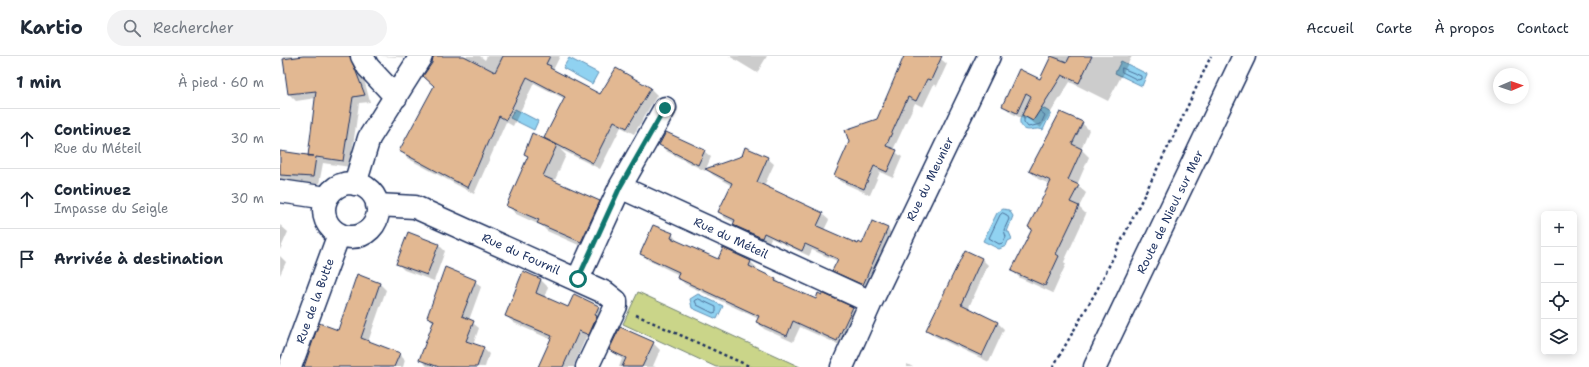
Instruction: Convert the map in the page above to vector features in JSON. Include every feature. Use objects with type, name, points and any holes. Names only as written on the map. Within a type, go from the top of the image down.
[{"type":"street","points":[[362,56],[368,67],[396,97]]},
{"type":"street","points":[[354,184],[369,138],[421,56]]},
{"type":"street","name":"Rue du Meunier","points":[[871,302],[989,56]]},
{"type":"street","name":"Route de Nieul sur Mer","points":[[1095,367],[1244,56]]},
{"type":"street","points":[[578,279],[620,187],[665,108]]},
{"type":"street","points":[[354,184],[363,186],[370,191],[377,205],[376,218],[370,229],[356,237],[347,237],[332,230],[324,214],[327,198],[339,186],[354,184]]},
{"type":"street","name":"Rue du Méteil","points":[[620,187],[871,302]]},
{"type":"street","points":[[280,191],[327,198]]},
{"type":"street","name":"Rue du Fournil","points":[[377,205],[414,207],[578,279],[606,293],[616,301],[616,306]]},
{"type":"street","name":"Rue de la Butte","points":[[290,367],[339,234]]},
{"type":"street","points":[[842,367],[871,302]]},
{"type":"street","points":[[587,367],[616,306]]},
{"type":"path","points":[[1052,367],[1098,288],[1211,56]]},
{"type":"path","points":[[616,306],[750,367]]},
{"type":"green space","points":[[638,292],[800,367],[716,367],[623,324]]},
{"type":"water","points":[[569,58],[598,73],[592,84],[563,68]]},
{"type":"water","points":[[1121,61],[1147,74],[1142,86],[1115,73]]},
{"type":"water","points":[[1041,107],[1051,113],[1043,130],[1027,130],[1022,127],[1020,123],[1021,115],[1026,111]]},
{"type":"water","points":[[515,109],[538,121],[534,130],[510,118]]},
{"type":"water","points":[[1003,209],[1009,210],[1013,216],[1007,232],[1009,232],[1012,239],[1008,241],[1006,246],[999,249],[983,241],[997,213]]},
{"type":"water","points":[[698,294],[723,306],[717,319],[692,308],[690,299]]},
{"type":"building","points":[[303,56],[350,56],[365,95],[353,97],[343,161],[316,157],[313,177],[280,175],[280,151],[308,155],[316,91],[288,94],[283,59]]},
{"type":"building","points":[[433,56],[464,56],[495,72],[503,56],[550,56],[546,64],[551,66],[550,68],[600,94],[616,68],[651,88],[627,128],[614,121],[593,163],[544,138],[565,97],[527,77],[506,120],[499,116],[468,188],[399,151],[434,86],[423,76],[432,63]]},
{"type":"building","points":[[904,56],[942,56],[931,80],[927,79],[916,101],[908,97],[886,146],[897,150],[887,172],[874,166],[864,189],[834,176],[849,142],[845,130],[877,119]]},
{"type":"building","points":[[1051,56],[1067,62],[1070,56],[1092,56],[1079,83],[1062,75],[1033,121],[1022,115],[1031,96],[1026,93],[1017,113],[1002,106],[1019,69],[1040,79]]},
{"type":"building","points":[[1060,112],[1083,122],[1072,144],[1082,149],[1068,180],[1079,185],[1070,202],[1079,206],[1056,254],[1059,256],[1045,286],[1011,271],[1032,229],[1028,227],[1051,181],[1029,171]]},
{"type":"building","points":[[666,132],[705,150],[698,165],[659,145]]},
{"type":"building","points":[[532,133],[557,145],[543,176],[600,201],[581,242],[537,223],[539,220],[506,206],[528,156],[524,154]]},
{"type":"building","points":[[745,147],[768,157],[757,182],[823,213],[817,226],[858,244],[859,242],[862,244],[872,221],[888,228],[863,285],[832,271],[838,259],[805,244],[802,251],[764,233],[762,238],[733,225],[735,220],[718,212],[732,183],[705,169],[742,156]]},
{"type":"building","points":[[653,225],[673,233],[671,238],[718,259],[723,248],[751,261],[749,266],[776,279],[775,281],[816,299],[818,293],[822,295],[822,293],[853,307],[837,341],[793,321],[787,336],[756,322],[759,316],[677,278],[679,272],[640,254]]},
{"type":"building","points":[[408,232],[439,244],[427,275],[396,264]]},
{"type":"building","points":[[965,250],[982,258],[961,304],[998,322],[982,356],[926,330]]},
{"type":"building","points":[[445,267],[476,280],[462,316],[474,321],[466,341],[484,347],[477,367],[439,367],[419,360],[434,320],[427,317]]},
{"type":"building","points":[[523,271],[541,279],[536,293],[568,307],[574,294],[599,306],[595,315],[597,316],[589,335],[579,331],[563,367],[538,367],[552,336],[505,316]]},
{"type":"building","points":[[357,274],[380,283],[361,338],[400,353],[394,367],[304,367],[319,323],[338,330]]},
{"type":"building","points":[[620,327],[654,342],[642,367],[622,367],[626,358],[609,350]]},
{"type":"route","points":[[578,279],[620,187],[665,108]]}]
